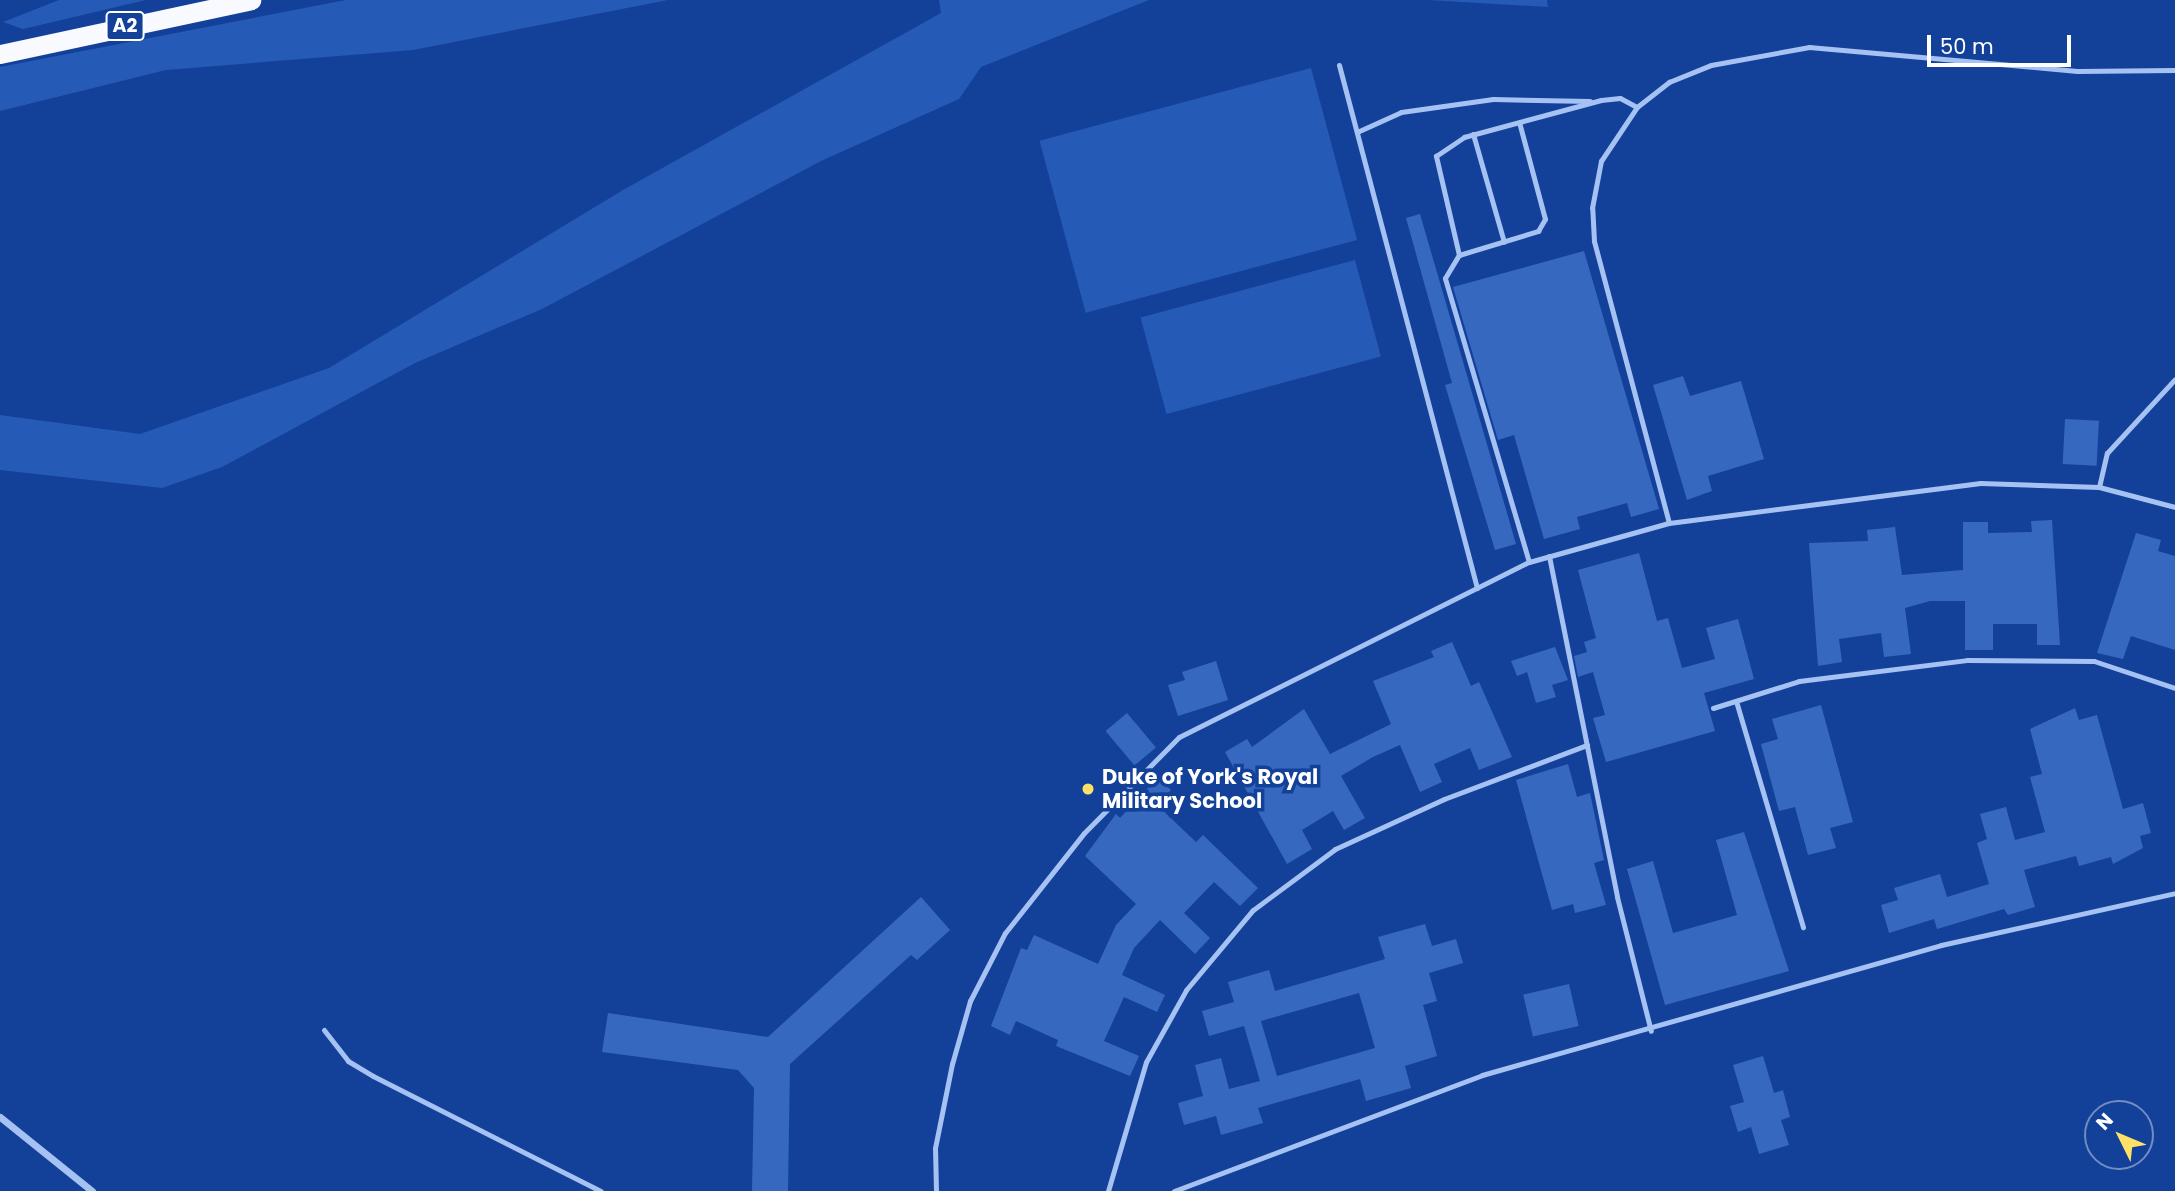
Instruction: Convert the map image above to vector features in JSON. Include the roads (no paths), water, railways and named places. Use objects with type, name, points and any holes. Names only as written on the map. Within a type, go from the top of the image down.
[{"type":"highway","name":"A2","points":[[0,54],[251,0]]},
{"type":"street","points":[[0,1117],[92,1191]]},
{"type":"lane","points":[[1669,523],[1594,241],[1592,208],[1601,161],[1637,107],[1669,82],[1711,65],[1809,47],[2077,71],[2175,70]]},
{"type":"lane","points":[[1339,65],[1477,588]]},
{"type":"lane","points":[[1529,562],[1446,278],[1458,255],[1436,156],[1473,134],[1595,102],[1620,98],[1637,107]]},
{"type":"lane","points":[[1357,132],[1401,112],[1493,99],[1595,102]]},
{"type":"lane","points":[[1458,255],[1538,231],[1545,219],[1519,122]]},
{"type":"lane","points":[[1473,134],[1504,242]]},
{"type":"lane","points":[[2099,487],[2107,453],[2175,379]]},
{"type":"lane","points":[[936,1191],[935,1148],[970,1001],[1005,933],[1084,833],[1179,737],[1529,562],[1669,523],[1980,483],[2099,487],[2175,507]]},
{"type":"lane","points":[[1549,556],[1587,745],[1651,1031]]},
{"type":"lane","points":[[1713,708],[1799,681],[1967,660],[2094,661],[2175,688]]},
{"type":"lane","points":[[1736,701],[1803,926]]},
{"type":"lane","points":[[1108,1191],[1146,1062],[1186,990],[1254,910],[1335,849],[1444,799],[1587,745]]},
{"type":"lane","points":[[1174,1191],[1482,1075],[1651,1031],[1941,945],[2175,893]]},
{"type":"lane","points":[[324,1030],[348,1061],[373,1076],[601,1191]]},
{"type":"place","name":"Duke of York's Royal Military School","points":[[1088,789]]}]
